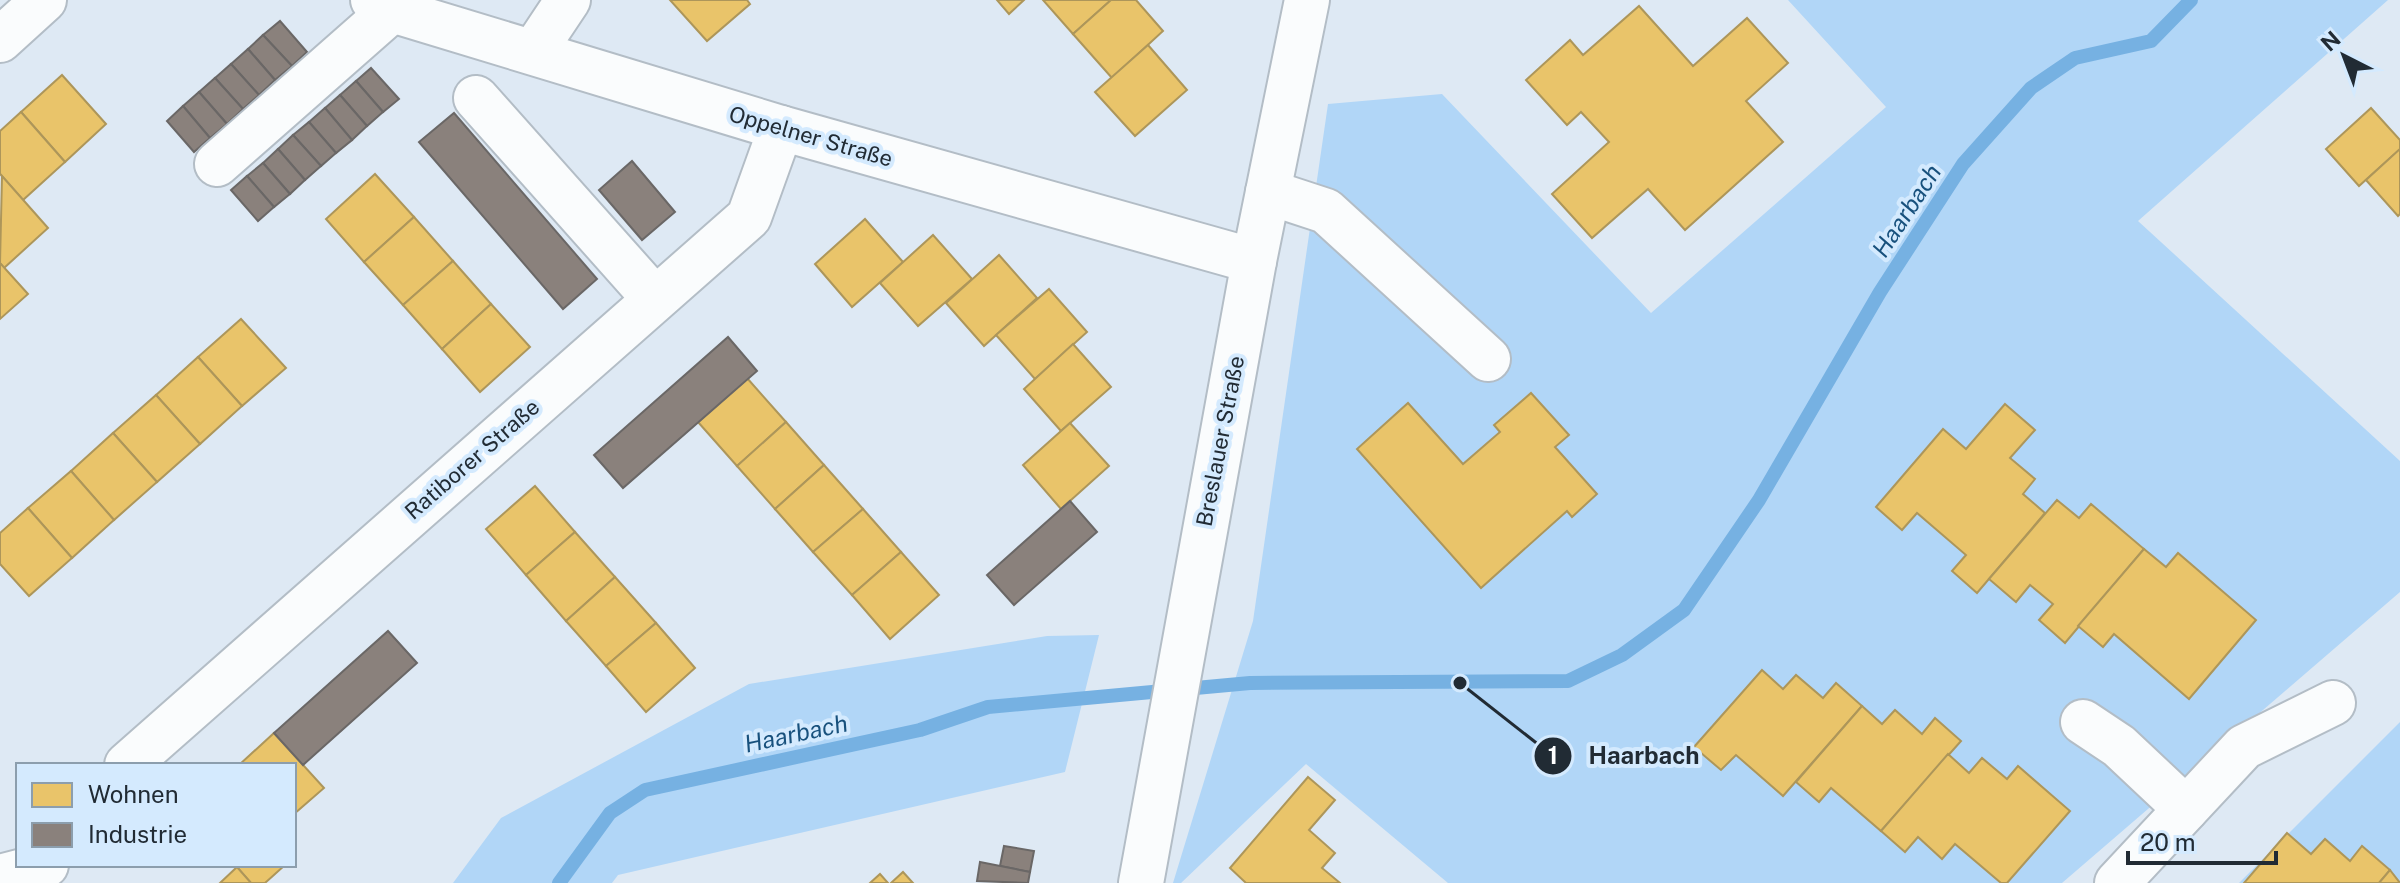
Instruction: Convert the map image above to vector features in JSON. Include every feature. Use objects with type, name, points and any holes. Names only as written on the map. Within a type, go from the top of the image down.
[{"type":"street","points":[[0,40],[44,0]]},
{"type":"street","points":[[534,51],[568,0]]},
{"type":"street","name":"Breslauer Straße","points":[[1141,883],[1254,261],[1307,0]]},
{"type":"street","points":[[217,164],[382,5]]},
{"type":"street","name":"Oppelner Straße","points":[[382,5],[781,128],[1254,261]]},
{"type":"street","points":[[476,98],[655,299]]},
{"type":"street","name":"Ratiborer Straße","points":[[129,763],[749,217],[781,128]]},
{"type":"street","points":[[1268,192],[1326,211],[1488,359]]},
{"type":"street","points":[[2117,883],[2244,747],[2333,703]]},
{"type":"street","points":[[2083,722],[2119,746],[2186,809]]},
{"type":"street","points":[[0,877],[38,867]]},
{"type":"shaded area","points":[[1788,0],[2388,0],[2138,221],[2400,461],[2400,592],[2062,883],[1448,883],[1306,764],[1181,883],[1173,883],[1253,621],[1328,104],[1442,94],[1651,313],[1886,107]]},
{"type":"shaded area","points":[[1099,635],[1065,772],[618,875],[612,883],[453,883],[501,818],[749,684],[1047,636]]},
{"type":"shaded area","points":[[2400,722],[2400,883],[2239,883]]},
{"type":"building: Wohnen","points":[[670,0],[747,0],[750,4],[707,41]]},
{"type":"building: Wohnen","points":[[997,0],[1024,0],[1009,14]]},
{"type":"building: Wohnen","points":[[1043,0],[1111,0],[1073,34]]},
{"type":"building: Wohnen","points":[[1111,0],[1136,0],[1163,31],[1112,78],[1073,34]]},
{"type":"building: Wohnen","points":[[1639,6],[1693,66],[1747,18],[1788,63],[1746,101],[1783,142],[1685,230],[1648,189],[1592,238],[1552,194],[1609,142],[1581,112],[1567,125],[1526,80],[1570,40],[1583,55]]},
{"type":"building: Wohnen","points":[[1148,45],[1187,90],[1135,136],[1095,92]]},
{"type":"building: Wohnen","points":[[62,75],[106,124],[65,162],[21,112]]},
{"type":"building: Wohnen","points":[[2371,108],[2400,140],[2400,149],[2359,186],[2326,149]]},
{"type":"building: Wohnen","points":[[21,112],[65,162],[23,200],[0,174],[0,131]]},
{"type":"building: Wohnen","points":[[2400,149],[2400,214],[2398,216],[2366,180]]},
{"type":"building: Wohnen","points":[[375,174],[414,217],[364,262],[326,219]]},
{"type":"building: Wohnen","points":[[2,176],[48,228],[4,268],[0,263]]},
{"type":"building: Wohnen","points":[[414,217],[453,261],[403,305],[364,262]]},
{"type":"building: Wohnen","points":[[865,219],[903,262],[852,307],[815,264]]},
{"type":"building: Wohnen","points":[[933,235],[972,279],[918,326],[880,283]]},
{"type":"building: Wohnen","points":[[999,255],[1037,298],[984,346],[946,303]]},
{"type":"building: Wohnen","points":[[453,261],[491,304],[442,349],[403,305]]},
{"type":"building: Wohnen","points":[[0,263],[28,294],[0,319]]},
{"type":"building: Wohnen","points":[[1049,289],[1087,332],[1035,379],[996,335]]},
{"type":"building: Wohnen","points":[[491,304],[530,347],[480,392],[442,349]]},
{"type":"building: Wohnen","points":[[241,319],[286,368],[242,406],[198,357]]},
{"type":"building: Wohnen","points":[[1073,344],[1111,387],[1061,431],[1024,389]]},
{"type":"building: Wohnen","points":[[198,357],[242,406],[200,444],[156,395]]},
{"type":"building: Wohnen","points":[[747,378],[786,422],[737,466],[698,422]]},
{"type":"building: Wohnen","points":[[1531,393],[1569,435],[1555,447],[1597,494],[1572,517],[1567,511],[1481,588],[1357,449],[1408,403],[1463,464],[1500,432],[1494,425]]},
{"type":"building: Wohnen","points":[[156,395],[200,444],[157,482],[113,433]]},
{"type":"building: Wohnen","points":[[2005,404],[2035,430],[2010,458],[2035,479],[2023,494],[2045,513],[1977,593],[1952,571],[1966,555],[1917,513],[1902,530],[1876,507],[1943,429],[1966,449]]},
{"type":"building: Wohnen","points":[[786,422],[824,465],[775,509],[737,466]]},
{"type":"building: Wohnen","points":[[1070,423],[1109,466],[1061,509],[1023,465]]},
{"type":"building: Wohnen","points":[[113,433],[157,482],[114,520],[71,471]]},
{"type":"building: Wohnen","points":[[824,465],[863,509],[813,552],[775,509]]},
{"type":"building: Wohnen","points":[[71,471],[114,520],[72,558],[28,508]]},
{"type":"building: Wohnen","points":[[535,486],[575,532],[526,575],[486,529]]},
{"type":"building: Wohnen","points":[[2057,500],[2079,518],[2091,504],[2144,549],[2065,643],[2039,620],[2053,604],[2030,585],[2016,602],[1989,579]]},
{"type":"building: Wohnen","points":[[28,508],[72,558],[29,596],[0,564],[0,533]]},
{"type":"building: Wohnen","points":[[863,509],[901,552],[852,595],[813,552]]},
{"type":"building: Wohnen","points":[[575,532],[615,577],[566,621],[526,575]]},
{"type":"building: Wohnen","points":[[2144,549],[2166,567],[2178,553],[2256,620],[2189,699],[2114,634],[2103,647],[2078,626]]},
{"type":"building: Wohnen","points":[[901,552],[939,595],[890,639],[852,595]]},
{"type":"building: Wohnen","points":[[615,577],[656,623],[606,666],[566,621]]},
{"type":"building: Wohnen","points":[[656,623],[695,668],[646,712],[606,666]]},
{"type":"building: Wohnen","points":[[1762,670],[1783,689],[1796,675],[1823,698],[1836,683],[1862,706],[1783,796],[1736,755],[1721,770],[1694,747]]},
{"type":"building: Wohnen","points":[[1862,706],[1882,724],[1895,710],[1922,734],[1935,718],[1961,741],[1881,831],[1831,788],[1819,802],[1796,782]]},
{"type":"building: Wohnen","points":[[274,733],[324,788],[296,812],[296,763],[241,763]]},
{"type":"building: Wohnen","points":[[1948,754],[1969,773],[1982,758],[2007,779],[2018,766],[2070,811],[2007,883],[2001,883],[1955,844],[1942,859],[1918,837],[1905,852],[1881,831]]},
{"type":"building: Wohnen","points":[[1308,777],[1335,800],[1309,830],[1335,853],[1322,868],[1340,883],[1246,883],[1230,868]]},
{"type":"building: Wohnen","points":[[2287,833],[2311,854],[2325,839],[2350,861],[2362,846],[2390,870],[2379,883],[2244,883]]},
{"type":"building: Wohnen","points":[[237,867],[283,867],[265,883],[251,883]]},
{"type":"building: Wohnen","points":[[237,867],[251,883],[220,883]]},
{"type":"building: Wohnen","points":[[2390,870],[2400,883],[2379,883]]},
{"type":"building: Wohnen","points":[[903,872],[913,883],[891,883]]},
{"type":"building: Wohnen","points":[[880,874],[888,883],[870,883]]},
{"type":"building: Industrie","points":[[280,21],[307,52],[292,66],[263,35]]},
{"type":"building: Industrie","points":[[263,35],[292,66],[275,80],[248,49]]},
{"type":"building: Industrie","points":[[248,49],[275,80],[259,95],[231,64]]},
{"type":"building: Industrie","points":[[231,64],[259,95],[243,109],[215,78]]},
{"type":"building: Industrie","points":[[371,68],[399,99],[383,112],[356,81]]},
{"type":"building: Industrie","points":[[215,78],[243,109],[227,124],[199,92]]},
{"type":"building: Industrie","points":[[356,81],[383,112],[367,126],[340,95]]},
{"type":"building: Industrie","points":[[199,92],[227,124],[210,138],[183,106]]},
{"type":"building: Industrie","points":[[340,95],[367,126],[352,140],[325,108]]},
{"type":"building: Industrie","points":[[183,106],[210,138],[194,152],[167,121]]},
{"type":"building: Industrie","points":[[325,108],[352,140],[336,153],[309,122]]},
{"type":"building: Industrie","points":[[454,113],[597,279],[563,309],[419,142]]},
{"type":"building: Industrie","points":[[309,122],[336,153],[321,166],[293,135]]},
{"type":"building: Industrie","points":[[293,135],[321,166],[305,180],[278,149]]},
{"type":"building: Industrie","points":[[278,149],[305,180],[290,194],[263,163]]},
{"type":"building: Industrie","points":[[632,161],[675,212],[642,240],[599,190]]},
{"type":"building: Industrie","points":[[263,163],[290,194],[274,207],[247,176]]},
{"type":"building: Industrie","points":[[247,176],[274,207],[258,221],[231,190]]},
{"type":"building: Industrie","points":[[728,337],[757,371],[623,488],[594,455]]},
{"type":"building: Industrie","points":[[1070,501],[1097,532],[1014,605],[987,575]]},
{"type":"building: Industrie","points":[[388,631],[417,663],[303,765],[274,733]]},
{"type":"building: Industrie","points":[[1004,846],[1034,851],[1030,872],[1000,866]]},
{"type":"building: Industrie","points":[[980,862],[1030,872],[1028,883],[977,881]]},
{"type":"waterway","name":"Haarbach","points":[[559,883],[610,813],[645,790],[920,730],[988,707],[1250,683],[1568,681],[1622,655],[1684,610],[1759,500],[1880,292],[1963,164],[2031,88],[2075,58],[2151,41],[2191,0]]},
{"type":"place","name":"Haarbach","points":[[1460,683]]}]
